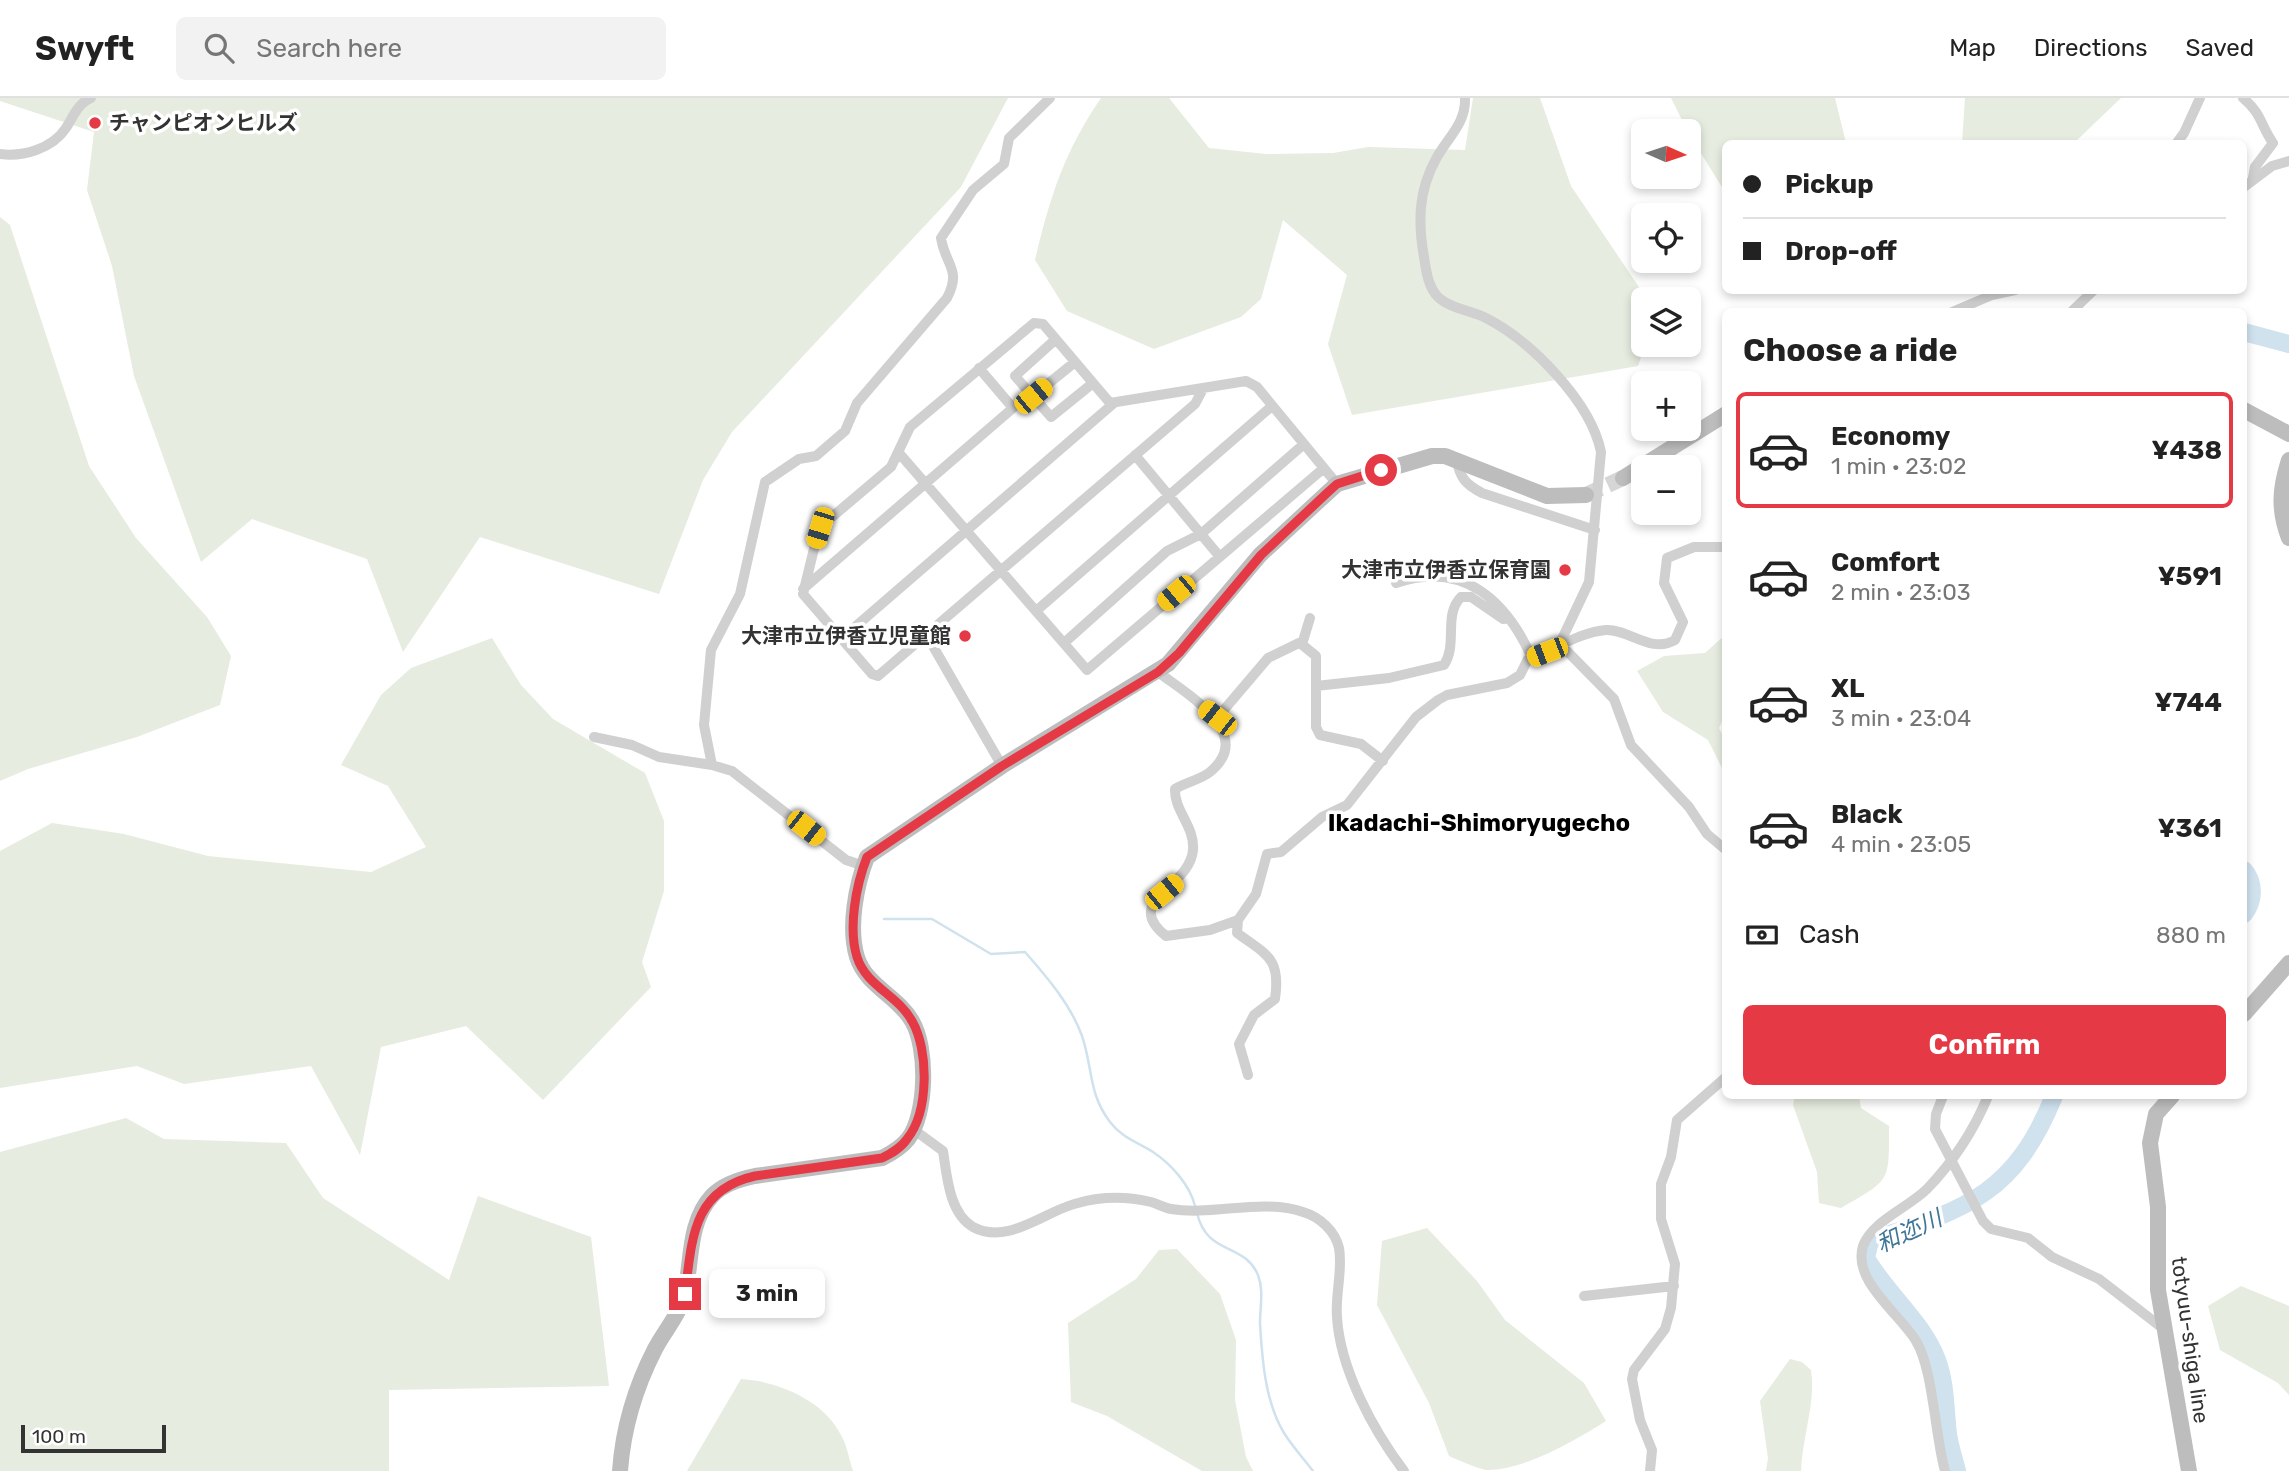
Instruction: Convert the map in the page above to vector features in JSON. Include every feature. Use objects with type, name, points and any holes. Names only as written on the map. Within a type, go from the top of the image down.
[{"type":"street","points":[[0,154],[24,155],[37,150],[64,132],[84,101],[91,98]]},
{"type":"street","points":[[712,765],[704,725],[711,650],[740,594],[765,482],[799,459],[816,456],[845,431],[857,403],[947,298],[954,285],[954,270],[942,238],[948,225],[973,190],[1004,164],[1009,138],[1050,98]]},
{"type":"street","points":[[1465,98],[1463,117],[1431,169],[1419,209],[1419,230],[1427,275],[1432,289],[1441,300],[1485,317],[1516,336],[1567,388],[1598,435],[1601,452],[1589,582],[1562,639],[1562,646],[1614,699],[1631,745],[1689,807],[1707,834],[1722,847]]},
{"type":"street","points":[[2179,140],[2200,98]]},
{"type":"street","points":[[2243,98],[2258,110],[2263,130],[2273,143],[2255,167],[2253,178]]},
{"type":"street","points":[[2247,184],[2272,166],[2289,161]]},
{"type":"street","points":[[1961,308],[1997,294]]},
{"type":"street","points":[[2075,308],[2090,294]]},
{"type":"street","points":[[1114,403],[1110,402],[1043,324],[1034,323],[910,427],[891,467],[820,528],[803,594],[872,674],[878,676],[1195,404],[1203,389]]},
{"type":"street","points":[[1056,339],[1015,376],[1051,417],[1093,383]]},
{"type":"street","points":[[1033,396],[1075,362]]},
{"type":"street","points":[[803,589],[1013,408],[979,368]]},
{"type":"street","points":[[842,639],[1114,403],[1246,381],[1256,387],[1337,484]]},
{"type":"street","points":[[1036,611],[1272,406]]},
{"type":"street","points":[[2247,412],[2289,434]]},
{"type":"street","points":[[1623,478],[1722,416]]},
{"type":"street","points":[[1064,643],[1167,551],[1201,534],[1304,444]]},
{"type":"street","points":[[898,453],[1087,670],[1324,468]]},
{"type":"street","points":[[1135,455],[1220,557]]},
{"type":"street","points":[[620,1471],[626,1429],[635,1397],[656,1346],[677,1315],[685,1294],[694,1234],[703,1209],[713,1195],[747,1178],[882,1158],[896,1150],[914,1128],[920,1112],[921,1095],[922,1056],[918,1035],[903,1007],[865,973],[854,941],[863,866],[877,848],[1002,766],[1158,672],[1179,653],[1261,555],[1337,484],[1432,456],[1456,458],[1547,495],[1586,495]]},
{"type":"street","points":[[1456,458],[1460,477],[1482,494],[1595,530]]},
{"type":"street","points":[[2289,460],[2282,482],[2280,504],[2289,538]]},
{"type":"street","points":[[1248,1075],[1238,1044],[1254,1015],[1275,999],[1279,976],[1268,955],[1237,933],[1238,920],[1256,894],[1268,854],[1281,852],[1322,817],[1347,805],[1416,717],[1447,695],[1507,683],[1520,675],[1528,659],[1606,630],[1660,645],[1675,640],[1683,622],[1664,583],[1667,558],[1694,547],[1722,547]]},
{"type":"street","points":[[1396,583],[1415,576],[1451,578],[1471,583],[1486,593],[1508,618],[1523,637],[1532,658]]},
{"type":"street","points":[[1316,686],[1389,678],[1444,665],[1450,656],[1452,612],[1461,597],[1471,597],[1503,619],[1508,618]]},
{"type":"street","points":[[1217,718],[1268,659],[1300,643],[1310,618]]},
{"type":"street","points":[[926,635],[1002,766]]},
{"type":"street","points":[[1300,643],[1316,656],[1316,727],[1320,735],[1361,744],[1382,761]]},
{"type":"street","points":[[1158,672],[1217,718],[1224,737],[1220,759],[1210,772],[1175,789],[1174,799],[1190,828],[1193,848],[1191,865],[1151,902],[1150,913],[1155,927],[1166,936],[1210,930],[1238,920]]},
{"type":"street","points":[[594,737],[632,745],[659,757],[712,765],[732,771],[846,860],[863,866]]},
{"type":"street","points":[[2247,1011],[2289,963]]},
{"type":"street","points":[[1650,1471],[1652,1450],[1640,1420],[1632,1379],[1634,1370],[1665,1329],[1674,1286],[1675,1265],[1661,1219],[1661,1184],[1671,1157],[1678,1120],[1722,1081]]},
{"type":"street","points":[[1942,1099],[1936,1114],[1935,1129],[1983,1221],[1991,1229],[2028,1238],[2052,1257],[2099,1279],[2166,1330]]},
{"type":"street","points":[[1945,1471],[1924,1356],[1909,1329],[1875,1289],[1862,1259],[1867,1240],[1924,1192],[1952,1162],[1986,1099]]},
{"type":"street","name":"totyuu-shiga line","points":[[2169,1099],[2155,1114],[2150,1143],[2158,1207],[2158,1290],[2189,1471]]},
{"type":"street","points":[[917,1132],[932,1140],[943,1151],[949,1188],[963,1220],[988,1232],[1003,1233],[1058,1209],[1106,1196],[1133,1198],[1171,1209],[1290,1209],[1321,1221],[1339,1248],[1337,1322],[1356,1393],[1369,1419],[1404,1471]]},
{"type":"street","points":[[1584,1296],[1674,1286]]},
{"type":"shaded area","points":[[0,98],[1008,98],[961,187],[732,432],[703,480],[659,594],[480,537],[403,652],[367,559],[252,519],[201,562],[134,376],[112,266],[87,190],[94,132],[0,101]]},
{"type":"shaded area","points":[[1101,98],[1169,98],[1209,148],[1266,154],[1333,153],[1368,147],[1465,150],[1473,98],[1540,98],[1571,186],[1639,287],[1631,287],[1631,357],[1641,357],[1638,366],[1352,415],[1328,344],[1347,275],[1283,220],[1261,299],[1241,317],[1154,349],[1067,311],[1035,260],[1060,176],[1088,118]]},
{"type":"shaded area","points":[[1671,98],[1835,98],[1845,140],[1722,140],[1722,187],[1701,153],[1701,119],[1682,119]]},
{"type":"shaded area","points":[[1965,98],[2121,98],[2077,140],[1962,140]]},
{"type":"shaded area","points":[[0,217],[10,225],[89,466],[136,538],[207,617],[231,656],[220,705],[137,737],[28,769],[0,781]]},
{"type":"shaded area","points":[[492,638],[521,685],[553,719],[645,773],[664,821],[664,891],[642,962],[651,987],[543,1100],[466,1026],[381,1047],[360,1155],[311,1066],[184,1084],[137,1066],[0,1088],[0,851],[52,823],[124,834],[208,856],[371,872],[426,847],[388,786],[341,765],[381,695],[411,668]]},
{"type":"shaded area","points":[[1722,638],[1722,722],[1719,728],[1722,734],[1722,768],[1708,740],[1663,712],[1637,671],[1664,656],[1705,653]]},
{"type":"shaded area","points":[[1794,1099],[1860,1099],[1861,1108],[1889,1126],[1889,1159],[1884,1178],[1870,1191],[1841,1208],[1819,1203],[1817,1172],[1793,1105]]},
{"type":"shaded area","points":[[126,1118],[164,1139],[286,1143],[323,1198],[449,1280],[478,1196],[591,1237],[609,1386],[389,1390],[389,1471],[0,1471],[0,1152]]},
{"type":"shaded area","points":[[1427,1228],[1477,1281],[1505,1320],[1584,1383],[1606,1421],[1549,1453],[1501,1469],[1486,1470],[1449,1456],[1429,1403],[1377,1305],[1382,1241]]},
{"type":"shaded area","points":[[1177,1249],[1220,1294],[1236,1340],[1235,1400],[1246,1457],[1253,1471],[1202,1471],[1107,1416],[1071,1402],[1068,1323],[1136,1279],[1159,1250]]},
{"type":"shaded area","points":[[2241,1286],[2289,1306],[2289,1395],[2278,1383],[2220,1350],[2208,1306]]},
{"type":"shaded area","points":[[1790,1359],[1802,1362],[1811,1370],[1812,1395],[1801,1471],[1766,1471],[1768,1458],[1760,1401]]},
{"type":"shaded area","points":[[741,1379],[784,1388],[811,1402],[833,1423],[843,1439],[853,1471],[687,1471]]},
{"type":"waterway","name":"和迩川","points":[[2247,333],[2289,344]]},
{"type":"waterway","name":"和迩川","points":[[2247,874],[2252,892],[2247,908]]},
{"type":"waterway","points":[[884,919],[932,919],[991,954],[1025,952],[1072,1013],[1082,1036],[1094,1090],[1110,1122],[1125,1136],[1153,1152],[1173,1169],[1189,1190],[1195,1206]]},
{"type":"waterway","name":"和迩川","points":[[1957,1471],[1949,1439],[1944,1387],[1937,1360],[1914,1320],[1866,1258],[1869,1245],[1875,1239],[1937,1217],[1984,1193],[2004,1176],[2022,1155],[2039,1129],[2053,1099]]},
{"type":"waterway","points":[[1197,1213],[1209,1236],[1244,1257],[1258,1275],[1262,1351],[1269,1394],[1284,1433],[1313,1471]]},
{"type":"tunnel","points":[[1586,495],[1623,478]]},
{"type":"place","name":"チャンピオンヒルズ","points":[[95,123]]},
{"type":"place","name":"大津市立伊香立保育園","points":[[1565,570]]},
{"type":"place","name":"大津市立伊香立児童館","points":[[965,636]]},
{"type":"district","name":"Ikadachi-Shimoryugecho","points":[[1479,823]]},
{"type":"route","points":[[685,1294],[694,1234],[703,1209],[713,1195],[739,1179],[882,1158],[896,1150],[914,1128],[920,1112],[921,1095],[922,1056],[918,1035],[913,1021],[903,1007],[865,973],[857,958],[854,941],[854,920],[861,872],[867,857],[1002,766],[1158,672],[1179,653],[1261,555],[1327,493],[1337,484],[1381,470]]}]
